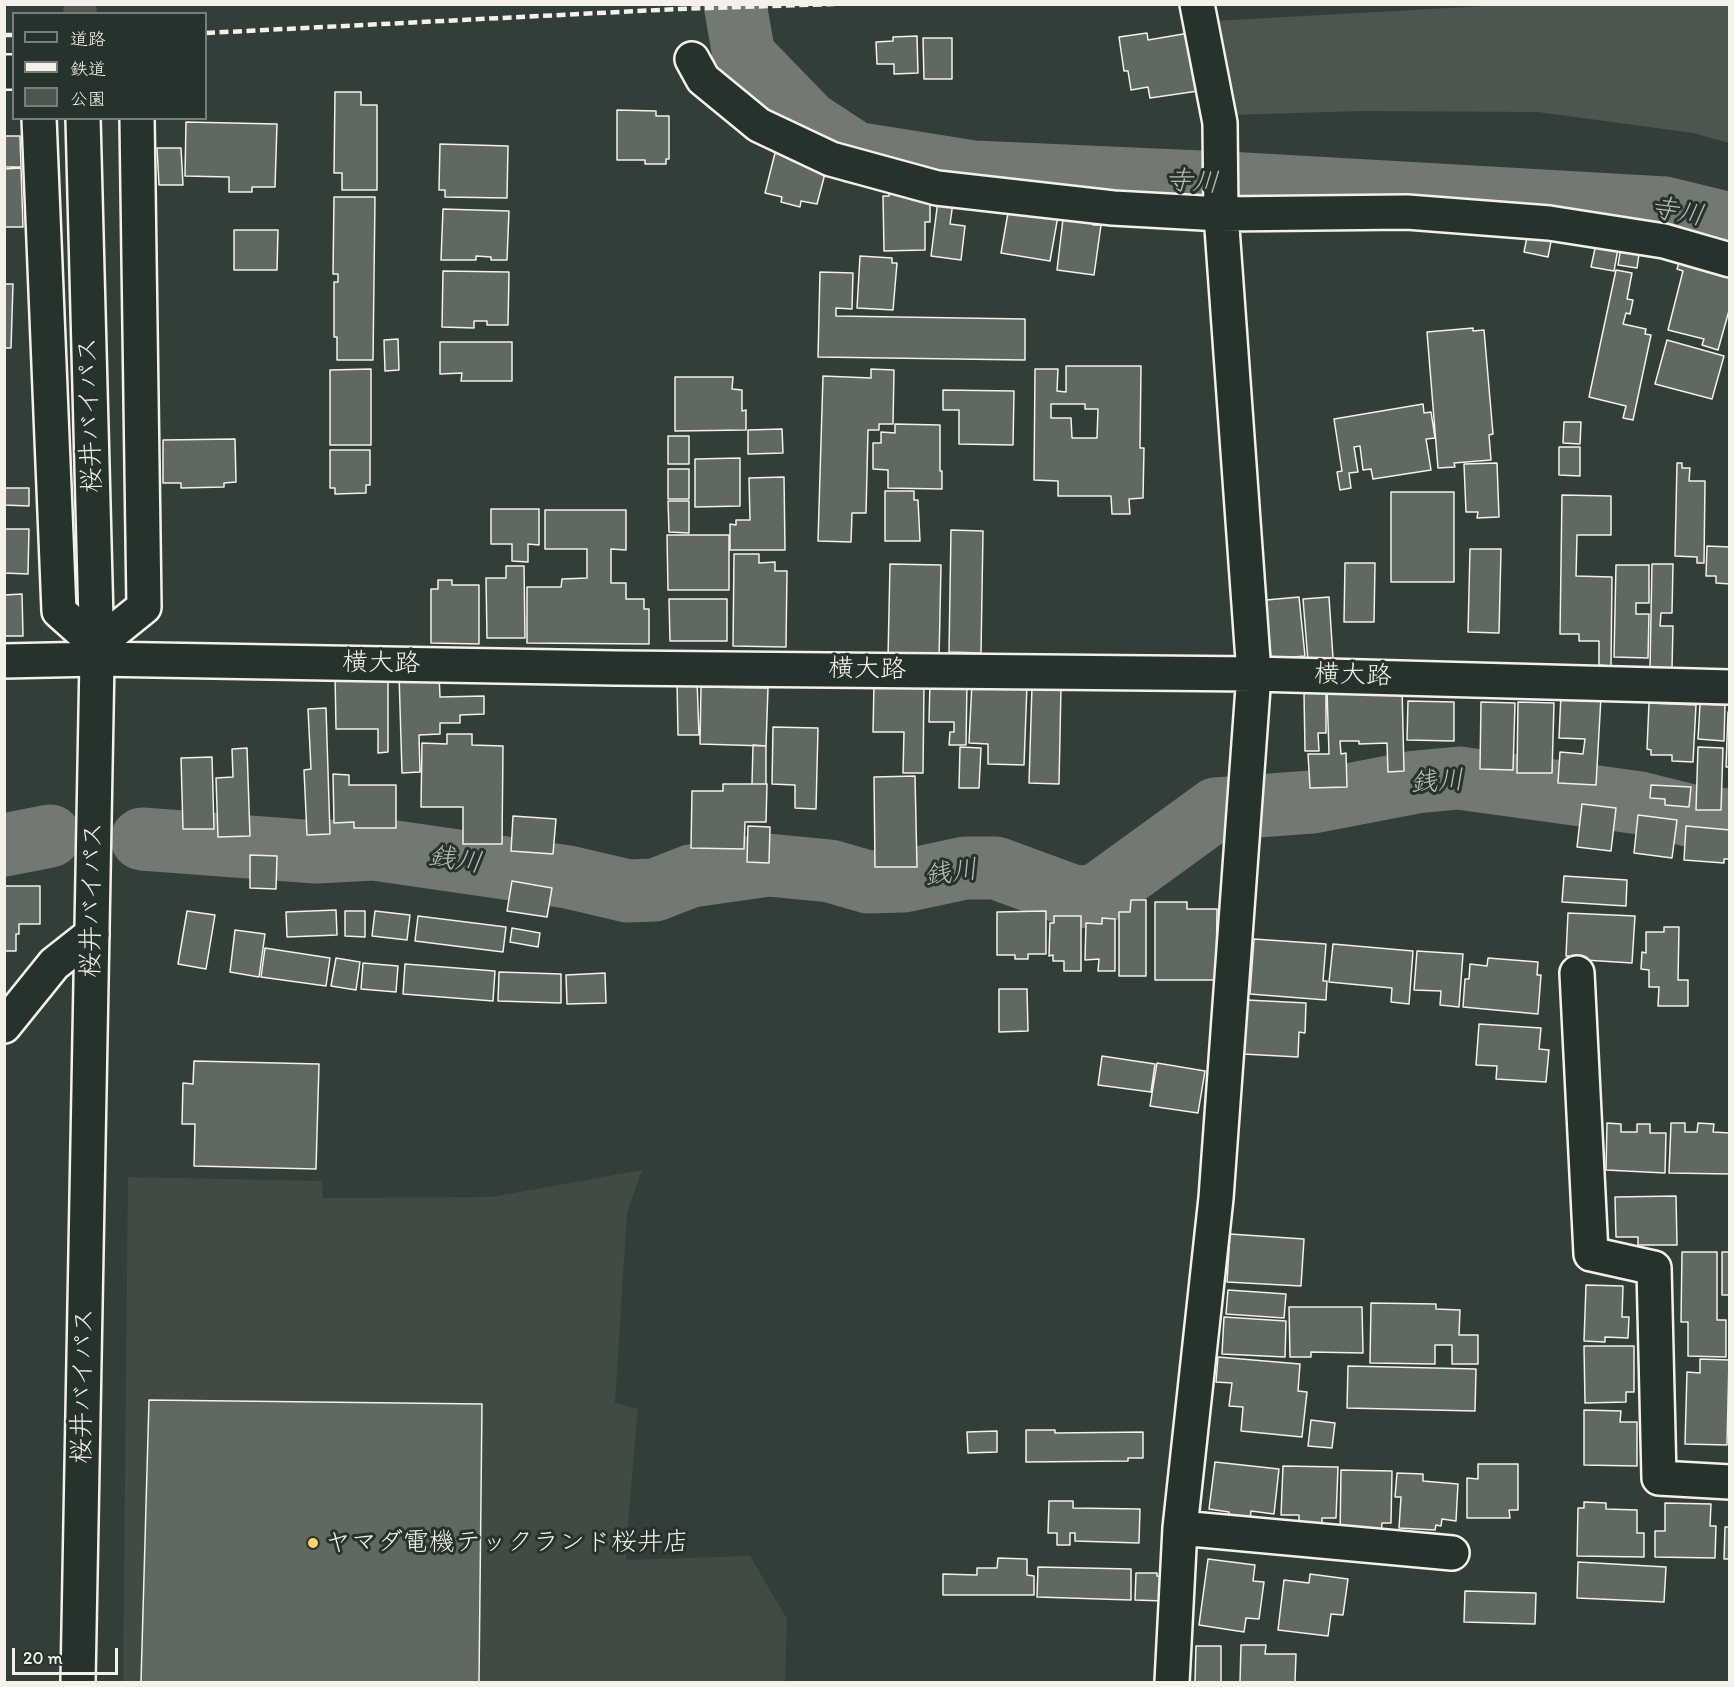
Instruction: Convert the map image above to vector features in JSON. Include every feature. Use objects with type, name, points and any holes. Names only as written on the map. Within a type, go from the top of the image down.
[{"type":"main road","points":[[1172,1683],[1180,1528],[1216,1198],[1254,674],[1221,210],[1220,123],[1197,4]]},
{"type":"main road","points":[[692,59],[703,79],[759,125],[831,159],[937,188],[1113,208],[1407,212],[1549,223],[1664,241],[1730,260]]},
{"type":"main road","points":[[39,120],[59,611],[97,652],[144,607],[137,120]]},
{"type":"main road","name":"桜井バイパス","points":[[78,1683],[97,652],[83,120]]},
{"type":"main road","name":"横大路","points":[[4,661],[97,652],[627,668],[1254,674],[1730,687]]},
{"type":"main road","points":[[4,1026],[54,964],[92,934]]},
{"type":"main road","points":[[1577,973],[1591,1254],[1654,1268],[1659,1478],[1730,1482]]},
{"type":"main road","points":[[1180,1528],[1452,1553]]},
{"type":"shaded area","name":"ヤマダ電機テックランド桜井店","points":[[642,1170],[627,1213],[615,1403],[638,1409],[626,1560],[750,1556],[787,1619],[785,1682],[123,1682],[128,1177],[322,1181],[323,1198],[492,1197]]},
{"type":"green space","points":[[1503,5],[1729,5],[1729,143],[1693,133],[1538,112],[1361,111],[1230,115],[1213,21]]},
{"type":"building","points":[[1195,32],[1205,90],[1150,98],[1148,87],[1131,90],[1128,71],[1124,71],[1119,37],[1147,33],[1148,40]]},
{"type":"building","points":[[917,36],[918,73],[894,74],[894,64],[877,64],[876,42],[893,41],[893,37]]},
{"type":"building","points":[[923,38],[952,38],[952,79],[924,79]]},
{"type":"building","points":[[335,92],[361,92],[361,105],[377,105],[377,190],[342,190],[342,173],[334,173]]},
{"type":"building","points":[[617,110],[656,111],[656,116],[669,116],[669,159],[666,159],[666,164],[645,164],[645,160],[617,160]]},
{"type":"building","points":[[186,122],[277,124],[275,187],[252,187],[252,192],[229,192],[229,177],[185,176]]},
{"type":"building","points":[[4,136],[20,136],[21,167],[4,167]]},
{"type":"building","points":[[440,144],[508,146],[507,198],[445,197],[445,190],[439,190]]},
{"type":"building","points":[[157,148],[181,148],[183,185],[159,185]]},
{"type":"building","points":[[775,153],[827,166],[817,204],[801,201],[800,207],[781,202],[782,197],[765,193]]},
{"type":"building","points":[[21,168],[23,227],[4,227],[4,169]]},
{"type":"building","points":[[889,188],[930,196],[930,222],[925,222],[925,250],[884,251],[883,196],[889,196]]},
{"type":"building","points":[[939,192],[954,195],[950,224],[965,226],[961,260],[931,256]]},
{"type":"building","points":[[334,197],[375,197],[373,360],[337,360],[337,337],[334,337],[334,282],[338,282],[338,274],[333,274]]},
{"type":"building","points":[[1009,207],[1058,216],[1050,261],[1001,253]]},
{"type":"building","points":[[443,209],[509,211],[507,260],[491,260],[491,257],[476,256],[476,260],[441,260]]},
{"type":"building","points":[[1063,219],[1093,219],[1093,225],[1101,225],[1094,275],[1057,270]]},
{"type":"building","points":[[1529,227],[1553,231],[1548,257],[1524,252]]},
{"type":"building","points":[[234,230],[278,230],[277,270],[234,270]]},
{"type":"building","points":[[1597,239],[1619,243],[1614,271],[1591,267]]},
{"type":"building","points":[[1622,241],[1650,246],[1647,256],[1639,254],[1637,268],[1618,265]]},
{"type":"building","points":[[860,256],[892,258],[892,263],[897,263],[893,310],[857,308]]},
{"type":"building","points":[[1681,256],[1730,269],[1730,307],[1718,350],[1702,345],[1704,339],[1668,330],[1683,271],[1677,269]]},
{"type":"building","points":[[1616,270],[1632,273],[1627,299],[1633,300],[1630,314],[1626,313],[1623,324],[1646,329],[1645,334],[1651,335],[1633,420],[1623,418],[1626,406],[1589,397]]},
{"type":"building","points":[[443,271],[509,272],[508,325],[487,325],[487,321],[474,321],[474,328],[442,327]]},
{"type":"building","points":[[820,272],[853,273],[852,309],[836,308],[836,316],[1025,319],[1025,360],[818,357]]},
{"type":"building","points":[[4,284],[13,284],[11,348],[4,348]]},
{"type":"building","points":[[1473,328],[1473,331],[1484,330],[1493,434],[1489,435],[1491,460],[1454,463],[1455,467],[1438,468],[1427,332]]},
{"type":"building","points":[[398,339],[399,370],[385,371],[384,340]]},
{"type":"building","points":[[1667,340],[1724,356],[1712,399],[1655,384]]},
{"type":"building","points":[[440,342],[512,342],[512,381],[461,381],[462,373],[440,374]]},
{"type":"building","points":[[1066,366],[1141,366],[1140,448],[1144,448],[1143,498],[1129,499],[1130,514],[1112,514],[1111,496],[1058,496],[1058,481],[1034,480],[1035,369],[1058,369],[1057,391],[1066,392]],"holes":[[[1051,404],[1085,404],[1085,409],[1098,409],[1097,438],[1072,438],[1071,418],[1051,418]]]},
{"type":"building","points":[[371,369],[371,445],[330,445],[330,370]]},
{"type":"building","points":[[871,369],[894,370],[893,424],[879,424],[879,430],[868,430],[866,513],[852,513],[851,542],[818,541],[823,376],[871,378]]},
{"type":"building","points":[[675,377],[733,377],[732,389],[742,390],[742,411],[746,410],[746,430],[675,431]]},
{"type":"building","points":[[943,390],[1014,391],[1013,445],[959,444],[959,410],[943,410]]},
{"type":"building","points":[[1423,404],[1424,413],[1431,412],[1435,438],[1426,439],[1431,470],[1373,479],[1371,469],[1363,470],[1360,446],[1354,447],[1358,472],[1349,473],[1351,488],[1340,490],[1337,472],[1342,471],[1334,419]]},
{"type":"building","points":[[1564,422],[1581,422],[1580,444],[1563,443]]},
{"type":"building","points":[[895,424],[940,425],[942,489],[888,488],[888,470],[873,469],[873,443],[881,443],[881,432],[895,433]]},
{"type":"building","points":[[782,429],[783,453],[748,454],[748,430]]},
{"type":"building","points":[[668,436],[689,436],[689,464],[668,464]]},
{"type":"building","points":[[235,439],[236,482],[224,483],[224,487],[181,488],[181,483],[163,483],[163,440]]},
{"type":"building","points":[[1559,447],[1580,447],[1580,476],[1559,475]]},
{"type":"building","points":[[330,450],[370,450],[370,485],[366,485],[366,493],[335,494],[335,488],[330,488]]},
{"type":"building","points":[[740,458],[740,506],[695,507],[695,459]]},
{"type":"building","points":[[1497,463],[1499,517],[1477,518],[1478,512],[1466,512],[1464,464]]},
{"type":"building","points":[[1677,463],[1682,463],[1682,468],[1690,468],[1689,481],[1705,481],[1704,563],[1697,563],[1697,557],[1675,556]]},
{"type":"building","points":[[668,469],[689,469],[689,499],[668,499]]},
{"type":"building","points":[[784,477],[785,550],[730,550],[730,524],[736,525],[736,520],[750,520],[749,478]]},
{"type":"building","points":[[4,488],[29,488],[29,506],[4,505]]},
{"type":"building","points":[[885,491],[914,491],[914,500],[918,500],[920,541],[885,541]]},
{"type":"building","points":[[1391,492],[1454,492],[1454,582],[1391,582]]},
{"type":"building","points":[[1562,495],[1611,496],[1611,535],[1577,535],[1576,576],[1612,577],[1611,666],[1599,665],[1599,641],[1579,641],[1579,634],[1560,634]]},
{"type":"building","points":[[668,501],[689,501],[689,533],[669,532]]},
{"type":"building","points":[[491,509],[539,509],[539,545],[528,544],[528,562],[512,561],[512,544],[491,544]]},
{"type":"building","points":[[545,510],[626,510],[626,550],[611,549],[611,583],[626,583],[626,599],[644,599],[644,609],[649,609],[649,644],[527,643],[527,587],[561,587],[562,579],[587,578],[587,549],[545,549]]},
{"type":"building","points":[[4,529],[29,529],[28,574],[4,573]]},
{"type":"building","points":[[951,530],[983,531],[981,653],[949,652]]},
{"type":"building","points":[[667,535],[729,535],[729,590],[668,590]]},
{"type":"building","points":[[1707,546],[1730,547],[1730,584],[1716,583],[1716,576],[1706,576]]},
{"type":"building","points":[[1470,549],[1501,549],[1499,633],[1468,632]]},
{"type":"building","points":[[734,554],[759,554],[759,563],[775,562],[775,571],[787,571],[786,647],[733,646]]},
{"type":"building","points":[[1345,563],[1375,563],[1374,622],[1344,622]]},
{"type":"building","points":[[890,564],[941,565],[939,660],[888,658]]},
{"type":"building","points":[[1652,564],[1673,564],[1672,613],[1661,613],[1660,626],[1673,626],[1672,668],[1650,668]]},
{"type":"building","points":[[1616,565],[1649,565],[1649,603],[1636,603],[1636,614],[1649,614],[1648,658],[1614,657]]},
{"type":"building","points":[[506,566],[524,566],[525,638],[487,638],[486,578],[506,578]]},
{"type":"building","points":[[438,580],[452,580],[452,585],[479,585],[479,644],[431,643],[431,589],[438,589]]},
{"type":"building","points":[[22,594],[23,636],[4,636],[4,595]]},
{"type":"building","points":[[1299,597],[1305,656],[1271,659],[1266,600]]},
{"type":"building","points":[[1329,597],[1333,658],[1308,661],[1303,599]]},
{"type":"building","points":[[669,599],[727,599],[727,641],[670,641]]},
{"type":"building","points":[[335,673],[388,673],[388,752],[378,753],[378,729],[336,729]]},
{"type":"building","points":[[399,674],[439,674],[440,697],[484,696],[484,714],[460,715],[460,723],[440,723],[440,734],[419,735],[420,772],[402,773]]},
{"type":"building","points":[[697,680],[699,735],[678,735],[677,681]]},
{"type":"building","points":[[930,681],[967,681],[966,745],[949,745],[950,732],[954,732],[954,722],[929,722]]},
{"type":"building","points":[[972,682],[1027,685],[1024,765],[988,764],[988,744],[969,743]]},
{"type":"building","points":[[874,683],[924,683],[923,773],[903,773],[904,732],[873,732]]},
{"type":"building","points":[[1032,686],[1061,687],[1059,784],[1029,783]]},
{"type":"building","points":[[701,687],[768,688],[766,746],[700,744]]},
{"type":"building","points":[[1402,688],[1404,771],[1388,772],[1387,743],[1359,744],[1359,741],[1340,741],[1341,754],[1346,753],[1347,787],[1310,788],[1308,754],[1329,754],[1327,690]]},
{"type":"building","points":[[1326,692],[1326,733],[1318,733],[1319,751],[1305,751],[1304,693]]},
{"type":"building","points":[[1561,694],[1601,697],[1596,785],[1558,783],[1560,752],[1583,754],[1585,739],[1559,738]]},
{"type":"building","points":[[1408,701],[1454,702],[1454,741],[1407,740]]},
{"type":"building","points":[[1481,702],[1515,703],[1513,770],[1480,769]]},
{"type":"building","points":[[1518,702],[1554,703],[1552,773],[1517,773]]},
{"type":"building","points":[[1649,703],[1696,705],[1693,762],[1672,761],[1672,755],[1651,755],[1651,750],[1647,749]]},
{"type":"building","points":[[1700,704],[1725,705],[1724,741],[1698,739]]},
{"type":"building","points":[[326,708],[330,834],[307,835],[304,770],[311,769],[308,709]]},
{"type":"building","points":[[1728,712],[1730,712],[1730,767],[1726,767]]},
{"type":"building","points":[[773,727],[818,728],[816,809],[795,808],[795,785],[772,784]]},
{"type":"building","points":[[447,734],[472,734],[472,745],[503,746],[502,844],[463,844],[463,807],[421,807],[422,743],[447,744]]},
{"type":"building","points":[[753,745],[766,746],[766,784],[752,784]]},
{"type":"building","points":[[960,747],[981,748],[979,788],[959,788]]},
{"type":"building","points":[[1698,747],[1723,748],[1721,810],[1696,810]]},
{"type":"building","points":[[247,748],[250,836],[218,837],[216,778],[233,777],[232,749]]},
{"type":"building","points":[[212,757],[214,829],[183,829],[181,758]]},
{"type":"building","points":[[333,774],[349,775],[349,785],[396,785],[396,828],[354,828],[354,822],[334,823]]},
{"type":"building","points":[[915,776],[917,867],[875,867],[874,777]]},
{"type":"building","points":[[723,784],[767,784],[766,822],[745,822],[744,849],[691,848],[692,791],[723,791]]},
{"type":"building","points":[[1651,785],[1691,787],[1689,807],[1665,805],[1665,799],[1650,798]]},
{"type":"building","points":[[1582,804],[1616,808],[1611,851],[1577,847]]},
{"type":"building","points":[[1638,815],[1677,820],[1672,858],[1634,853]]},
{"type":"building","points":[[513,816],[556,819],[553,854],[511,851]]},
{"type":"building","points":[[748,826],[770,827],[769,863],[747,862]]},
{"type":"building","points":[[1686,826],[1730,830],[1730,859],[1724,859],[1724,863],[1684,860]]},
{"type":"building","points":[[250,855],[277,856],[276,889],[250,888]]},
{"type":"building","points":[[1564,876],[1627,880],[1626,906],[1562,902]]},
{"type":"building","points":[[512,881],[552,888],[547,917],[507,911]]},
{"type":"building","points":[[4,886],[40,886],[40,924],[19,924],[19,934],[16,934],[16,951],[4,951]]},
{"type":"building","points":[[1131,900],[1146,900],[1146,976],[1119,976],[1119,912],[1130,912]]},
{"type":"building","points":[[1155,902],[1187,902],[1187,909],[1217,909],[1216,980],[1155,980]]},
{"type":"building","points":[[336,910],[337,935],[287,937],[286,912]]},
{"type":"building","points":[[187,911],[215,915],[206,969],[178,964]]},
{"type":"building","points":[[345,911],[365,911],[365,937],[345,936]]},
{"type":"building","points":[[375,911],[410,915],[407,940],[372,936]]},
{"type":"building","points":[[1046,911],[1046,954],[1028,954],[1028,959],[1015,959],[1015,955],[997,955],[997,912]]},
{"type":"building","points":[[1568,913],[1635,916],[1632,963],[1569,959],[1569,956],[1566,956]]},
{"type":"building","points":[[418,916],[506,927],[503,952],[415,941]]},
{"type":"building","points":[[1054,916],[1081,916],[1081,971],[1064,971],[1064,961],[1053,961],[1053,955],[1049,956],[1050,923],[1054,923]]},
{"type":"building","points":[[1102,918],[1115,919],[1115,971],[1098,971],[1099,959],[1085,960],[1086,923],[1102,924]]},
{"type":"building","points":[[1664,927],[1679,927],[1678,980],[1688,980],[1688,1006],[1658,1006],[1659,987],[1649,987],[1649,970],[1641,969],[1642,952],[1646,953],[1646,932],[1664,932]]},
{"type":"building","points":[[512,928],[540,933],[538,947],[510,942]]},
{"type":"building","points":[[235,930],[265,934],[259,977],[230,972]]},
{"type":"building","points":[[1254,939],[1326,944],[1323,981],[1327,981],[1326,1000],[1250,994]]},
{"type":"building","points":[[1333,944],[1413,951],[1409,1004],[1391,1002],[1392,988],[1329,982]]},
{"type":"building","points":[[265,948],[330,958],[326,986],[261,977]]},
{"type":"building","points":[[1417,951],[1463,954],[1459,1007],[1440,1005],[1441,991],[1414,990]]},
{"type":"building","points":[[336,958],[360,962],[356,990],[331,986]]},
{"type":"building","points":[[1488,958],[1538,962],[1537,975],[1541,975],[1538,1014],[1463,1007],[1465,979],[1469,979],[1470,964],[1487,966]]},
{"type":"building","points":[[363,963],[398,966],[396,992],[361,989]]},
{"type":"building","points":[[405,964],[495,971],[493,1001],[403,994]]},
{"type":"building","points":[[499,972],[561,974],[561,1003],[498,1001]]},
{"type":"building","points":[[605,973],[606,1003],[567,1004],[566,975]]},
{"type":"building","points":[[999,989],[1027,989],[1028,1031],[999,1032]]},
{"type":"building","points":[[1247,1000],[1306,1003],[1305,1033],[1299,1032],[1298,1057],[1243,1054]]},
{"type":"building","points":[[1479,1024],[1541,1028],[1539,1049],[1549,1050],[1546,1082],[1496,1079],[1497,1066],[1476,1065]]},
{"type":"building","points":[[1102,1056],[1155,1064],[1151,1092],[1098,1085]]},
{"type":"building","points":[[194,1061],[319,1064],[316,1169],[194,1166],[195,1124],[182,1124],[183,1083],[193,1084]]},
{"type":"building","points":[[1157,1063],[1205,1071],[1198,1113],[1150,1106]]},
{"type":"building","points":[[1607,1123],[1621,1124],[1621,1132],[1637,1132],[1637,1124],[1650,1124],[1650,1133],[1666,1133],[1665,1173],[1606,1170]]},
{"type":"building","points":[[1671,1123],[1685,1123],[1685,1132],[1697,1132],[1698,1123],[1714,1124],[1713,1132],[1730,1133],[1730,1174],[1669,1173]]},
{"type":"building","points":[[1676,1196],[1677,1245],[1638,1245],[1638,1237],[1616,1237],[1615,1197]]},
{"type":"building","points":[[1230,1234],[1304,1239],[1301,1286],[1227,1282]]},
{"type":"building","points":[[1682,1252],[1717,1252],[1717,1320],[1726,1320],[1726,1357],[1688,1356],[1688,1322],[1681,1322]]},
{"type":"building","points":[[1722,1252],[1730,1252],[1730,1295],[1722,1295]]},
{"type":"building","points":[[1586,1285],[1623,1286],[1622,1317],[1629,1317],[1628,1338],[1605,1337],[1605,1342],[1584,1341]]},
{"type":"building","points":[[1228,1290],[1286,1294],[1284,1318],[1226,1314]]},
{"type":"building","points":[[1371,1303],[1436,1304],[1436,1309],[1460,1310],[1459,1335],[1478,1335],[1478,1364],[1452,1364],[1452,1345],[1435,1345],[1435,1364],[1370,1363]]},
{"type":"building","points":[[1289,1307],[1362,1307],[1363,1353],[1311,1352],[1311,1357],[1290,1357]]},
{"type":"building","points":[[1224,1317],[1286,1321],[1285,1357],[1222,1354]]},
{"type":"building","points":[[1584,1346],[1634,1346],[1634,1392],[1626,1392],[1626,1402],[1585,1403]]},
{"type":"building","points":[[1218,1357],[1300,1364],[1298,1391],[1307,1392],[1302,1437],[1241,1431],[1243,1407],[1229,1406],[1232,1383],[1216,1382]]},
{"type":"building","points":[[1700,1359],[1729,1360],[1727,1445],[1685,1444],[1687,1372],[1700,1373]]},
{"type":"building","points":[[1348,1366],[1476,1369],[1475,1411],[1347,1408]]},
{"type":"building","name":"ヤマダ電機テックランド桜井店","points":[[149,1400],[482,1404],[479,1682],[141,1682]]},
{"type":"building","points":[[1584,1410],[1621,1411],[1620,1422],[1637,1422],[1637,1466],[1584,1465]]},
{"type":"building","points":[[1311,1420],[1335,1423],[1332,1448],[1308,1446]]},
{"type":"building","points":[[1026,1430],[1055,1430],[1055,1433],[1143,1432],[1143,1458],[1128,1458],[1128,1461],[1026,1462]]},
{"type":"building","points":[[997,1431],[997,1452],[968,1453],[967,1432]]},
{"type":"building","points":[[1215,1462],[1279,1469],[1274,1514],[1251,1511],[1250,1521],[1229,1518],[1229,1512],[1209,1509]]},
{"type":"building","points":[[1478,1464],[1518,1464],[1518,1510],[1509,1510],[1510,1518],[1467,1518],[1467,1478],[1478,1479]]},
{"type":"building","points":[[1283,1466],[1338,1467],[1336,1518],[1322,1518],[1322,1523],[1299,1523],[1299,1515],[1281,1515]]},
{"type":"building","points":[[1341,1470],[1392,1471],[1391,1523],[1382,1523],[1381,1537],[1340,1536]]},
{"type":"building","points":[[1397,1473],[1423,1474],[1423,1481],[1458,1484],[1456,1521],[1442,1519],[1441,1526],[1436,1525],[1435,1530],[1399,1528],[1401,1497],[1395,1497]]},
{"type":"building","points":[[1049,1501],[1073,1501],[1073,1508],[1140,1509],[1139,1543],[1075,1541],[1075,1533],[1070,1533],[1070,1545],[1057,1545],[1057,1533],[1048,1533]]},
{"type":"building","points":[[1584,1502],[1606,1503],[1606,1509],[1637,1510],[1637,1533],[1644,1533],[1644,1557],[1577,1556],[1578,1508],[1584,1508]]},
{"type":"building","points":[[1665,1503],[1711,1504],[1710,1526],[1716,1526],[1715,1558],[1655,1557],[1655,1531],[1665,1531]]},
{"type":"building","points":[[1725,1527],[1730,1527],[1730,1559],[1724,1559]]},
{"type":"building","points":[[998,1558],[1027,1559],[1027,1575],[1034,1576],[1034,1595],[943,1595],[943,1574],[977,1575],[977,1568],[997,1568]]},
{"type":"building","points":[[1208,1559],[1255,1565],[1253,1581],[1264,1582],[1259,1619],[1246,1618],[1244,1632],[1199,1625]]},
{"type":"building","points":[[1578,1562],[1666,1567],[1664,1602],[1577,1598]]},
{"type":"building","points":[[1038,1567],[1131,1569],[1131,1600],[1037,1597]]},
{"type":"building","points":[[1136,1573],[1157,1573],[1157,1576],[1165,1577],[1164,1601],[1135,1600]]},
{"type":"building","points":[[1310,1574],[1348,1579],[1343,1615],[1331,1614],[1328,1636],[1278,1630],[1284,1580],[1309,1583]]},
{"type":"building","points":[[1465,1591],[1536,1593],[1535,1624],[1464,1622]]},
{"type":"building","points":[[1241,1645],[1266,1645],[1265,1654],[1296,1654],[1295,1682],[1240,1682]]},
{"type":"building","points":[[1196,1646],[1221,1646],[1221,1682],[1195,1682]]},
{"type":"waterway","name":"寺川","points":[[735,4],[744,56],[809,123],[855,153],[974,172],[1245,184],[1665,208],[1730,224]]},
{"type":"waterway","name":"銭川","points":[[142,839],[316,852],[374,849],[568,877],[628,891],[655,890],[691,876],[768,865],[830,871],[868,882],[904,881],[965,868],[996,868],[1075,897],[1096,896],[1216,809],[1312,802],[1416,782],[1459,778],[1640,803],[1700,818],[1730,820]]},
{"type":"waterway","name":"銭川","points":[[4,845],[50,836]]},
{"type":"tunnel","points":[[80,4],[80,12]]},
{"type":"railway","points":[[207,33],[678,9],[834,4]]},
{"type":"railway","points":[[4,35],[12,35]]},
{"type":"place","name":"ヤマダ電機テックランド桜井店","points":[[313,1543]]}]
